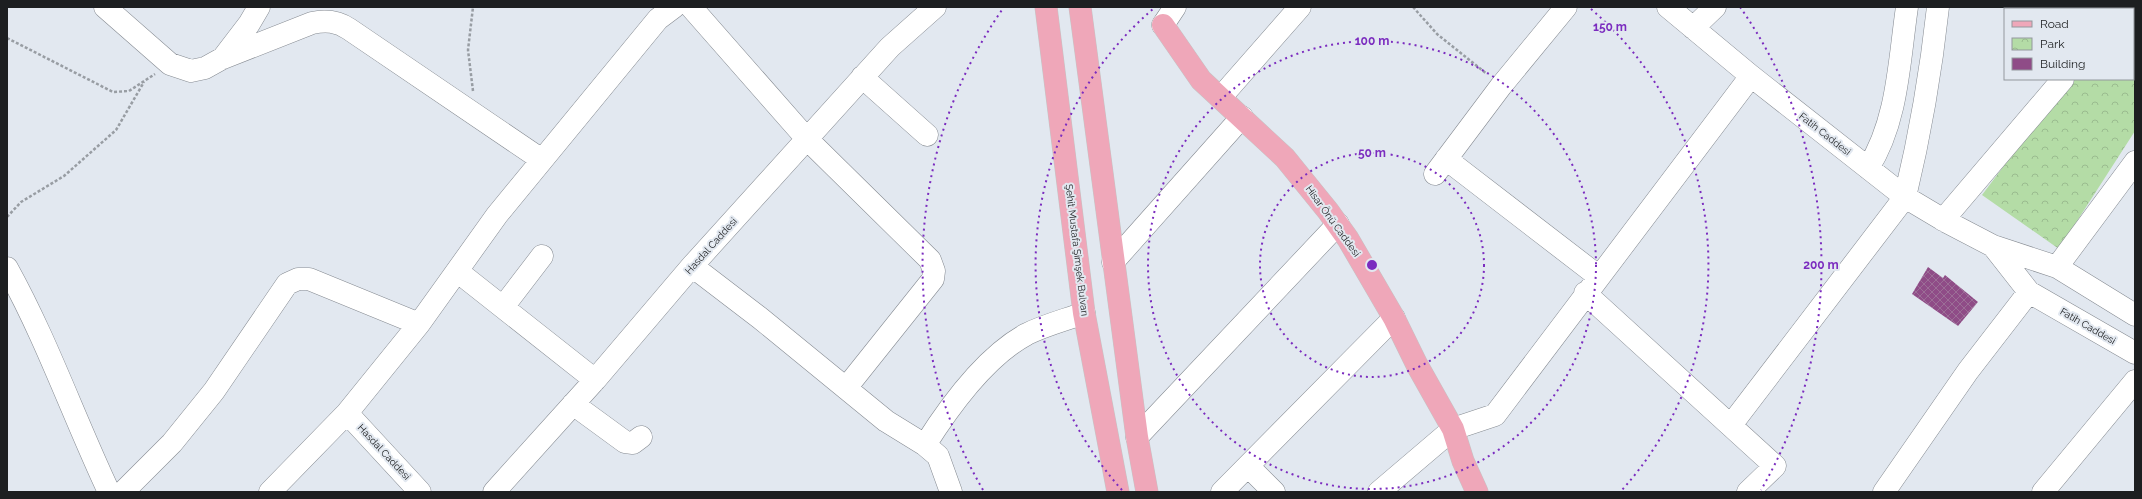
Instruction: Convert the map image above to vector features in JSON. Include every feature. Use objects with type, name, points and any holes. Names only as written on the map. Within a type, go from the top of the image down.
[{"type":"main road","name":"Şehit Mustafa Şimşek Bulvarı","points":[[1046,7],[1084,313],[1118,492]]},
{"type":"main road","points":[[1080,7],[1136,437],[1147,492]]},
{"type":"main road","name":"Hisar Önü Caddesi","points":[[1169,16],[1201,80],[1285,158],[1338,224],[1367,268],[1453,429],[1463,461],[1477,492]]},
{"type":"street","points":[[106,7],[162,57],[179,68],[198,70],[214,64],[223,58],[312,23],[325,21],[338,23],[542,160]]},
{"type":"street","points":[[223,58],[249,24],[259,7]]},
{"type":"street","points":[[270,492],[347,413],[418,324],[497,215],[658,19],[674,7]]},
{"type":"street","points":[[692,7],[807,139],[930,260],[934,271],[933,279],[846,388]]},
{"type":"street","name":"Hasdal Caddesi","points":[[494,492],[595,380],[692,266],[862,77],[890,47],[934,7]]},
{"type":"street","points":[[1221,98],[1300,7]]},
{"type":"street","points":[[1566,7],[1440,166],[1592,285],[1731,426],[1775,466],[1748,492]]},
{"type":"street","name":"Fatih Caddesi","points":[[1668,7],[1751,76],[1905,198],[1993,246],[2057,267],[2135,315]]},
{"type":"street","points":[[1693,28],[1715,7]]},
{"type":"street","points":[[1868,168],[1881,145],[1891,115],[1907,7]]},
{"type":"street","points":[[1731,426],[1905,198],[1917,144],[1938,7]]},
{"type":"street","points":[[1379,492],[1453,429],[1494,415],[1751,76]]},
{"type":"street","points":[[862,77],[927,135]]},
{"type":"street","points":[[1943,220],[2062,80]]},
{"type":"street","points":[[1114,262],[1242,117]]},
{"type":"street","points":[[2057,267],[2135,162]]},
{"type":"street","points":[[1136,437],[1338,224]]},
{"type":"street","name":"Fatih Caddesi","points":[[1993,246],[2029,292],[2135,353]]},
{"type":"street","points":[[503,307],[542,256]]},
{"type":"street","points":[[692,266],[760,318],[886,421],[925,445],[938,456],[952,492]]},
{"type":"street","points":[[7,268],[38,328],[63,390],[109,492]]},
{"type":"street","points":[[457,271],[595,380]]},
{"type":"street","points":[[123,492],[172,443],[214,391],[287,284],[298,279],[309,279],[418,324]]},
{"type":"street","points":[[1884,492],[1968,371],[2029,292]]},
{"type":"street","points":[[925,445],[949,408],[1005,349],[1039,329],[1084,313]]},
{"type":"street","points":[[1222,492],[1394,318]]},
{"type":"street","points":[[2043,492],[2135,381]]},
{"type":"street","points":[[572,404],[625,442],[633,443],[641,437]]},
{"type":"street","name":"Hasdal Caddesi","points":[[347,413],[420,492]]},
{"type":"street","points":[[1248,466],[1274,492]]},
{"type":"path","points":[[474,7],[468,50],[474,94]]},
{"type":"path","points":[[1413,7],[1437,34],[1502,86]]},
{"type":"path","points":[[7,38],[113,92],[129,91],[144,82],[116,130],[64,176],[21,202],[7,217]]},
{"type":"green space","points":[[2134,77],[2135,78],[2135,131],[2059,249],[1982,195],[2068,80],[2134,80]]},
{"type":"building","points":[[1928,267],[1943,278],[1945,275],[1978,302],[1958,326],[1912,294]]}]
